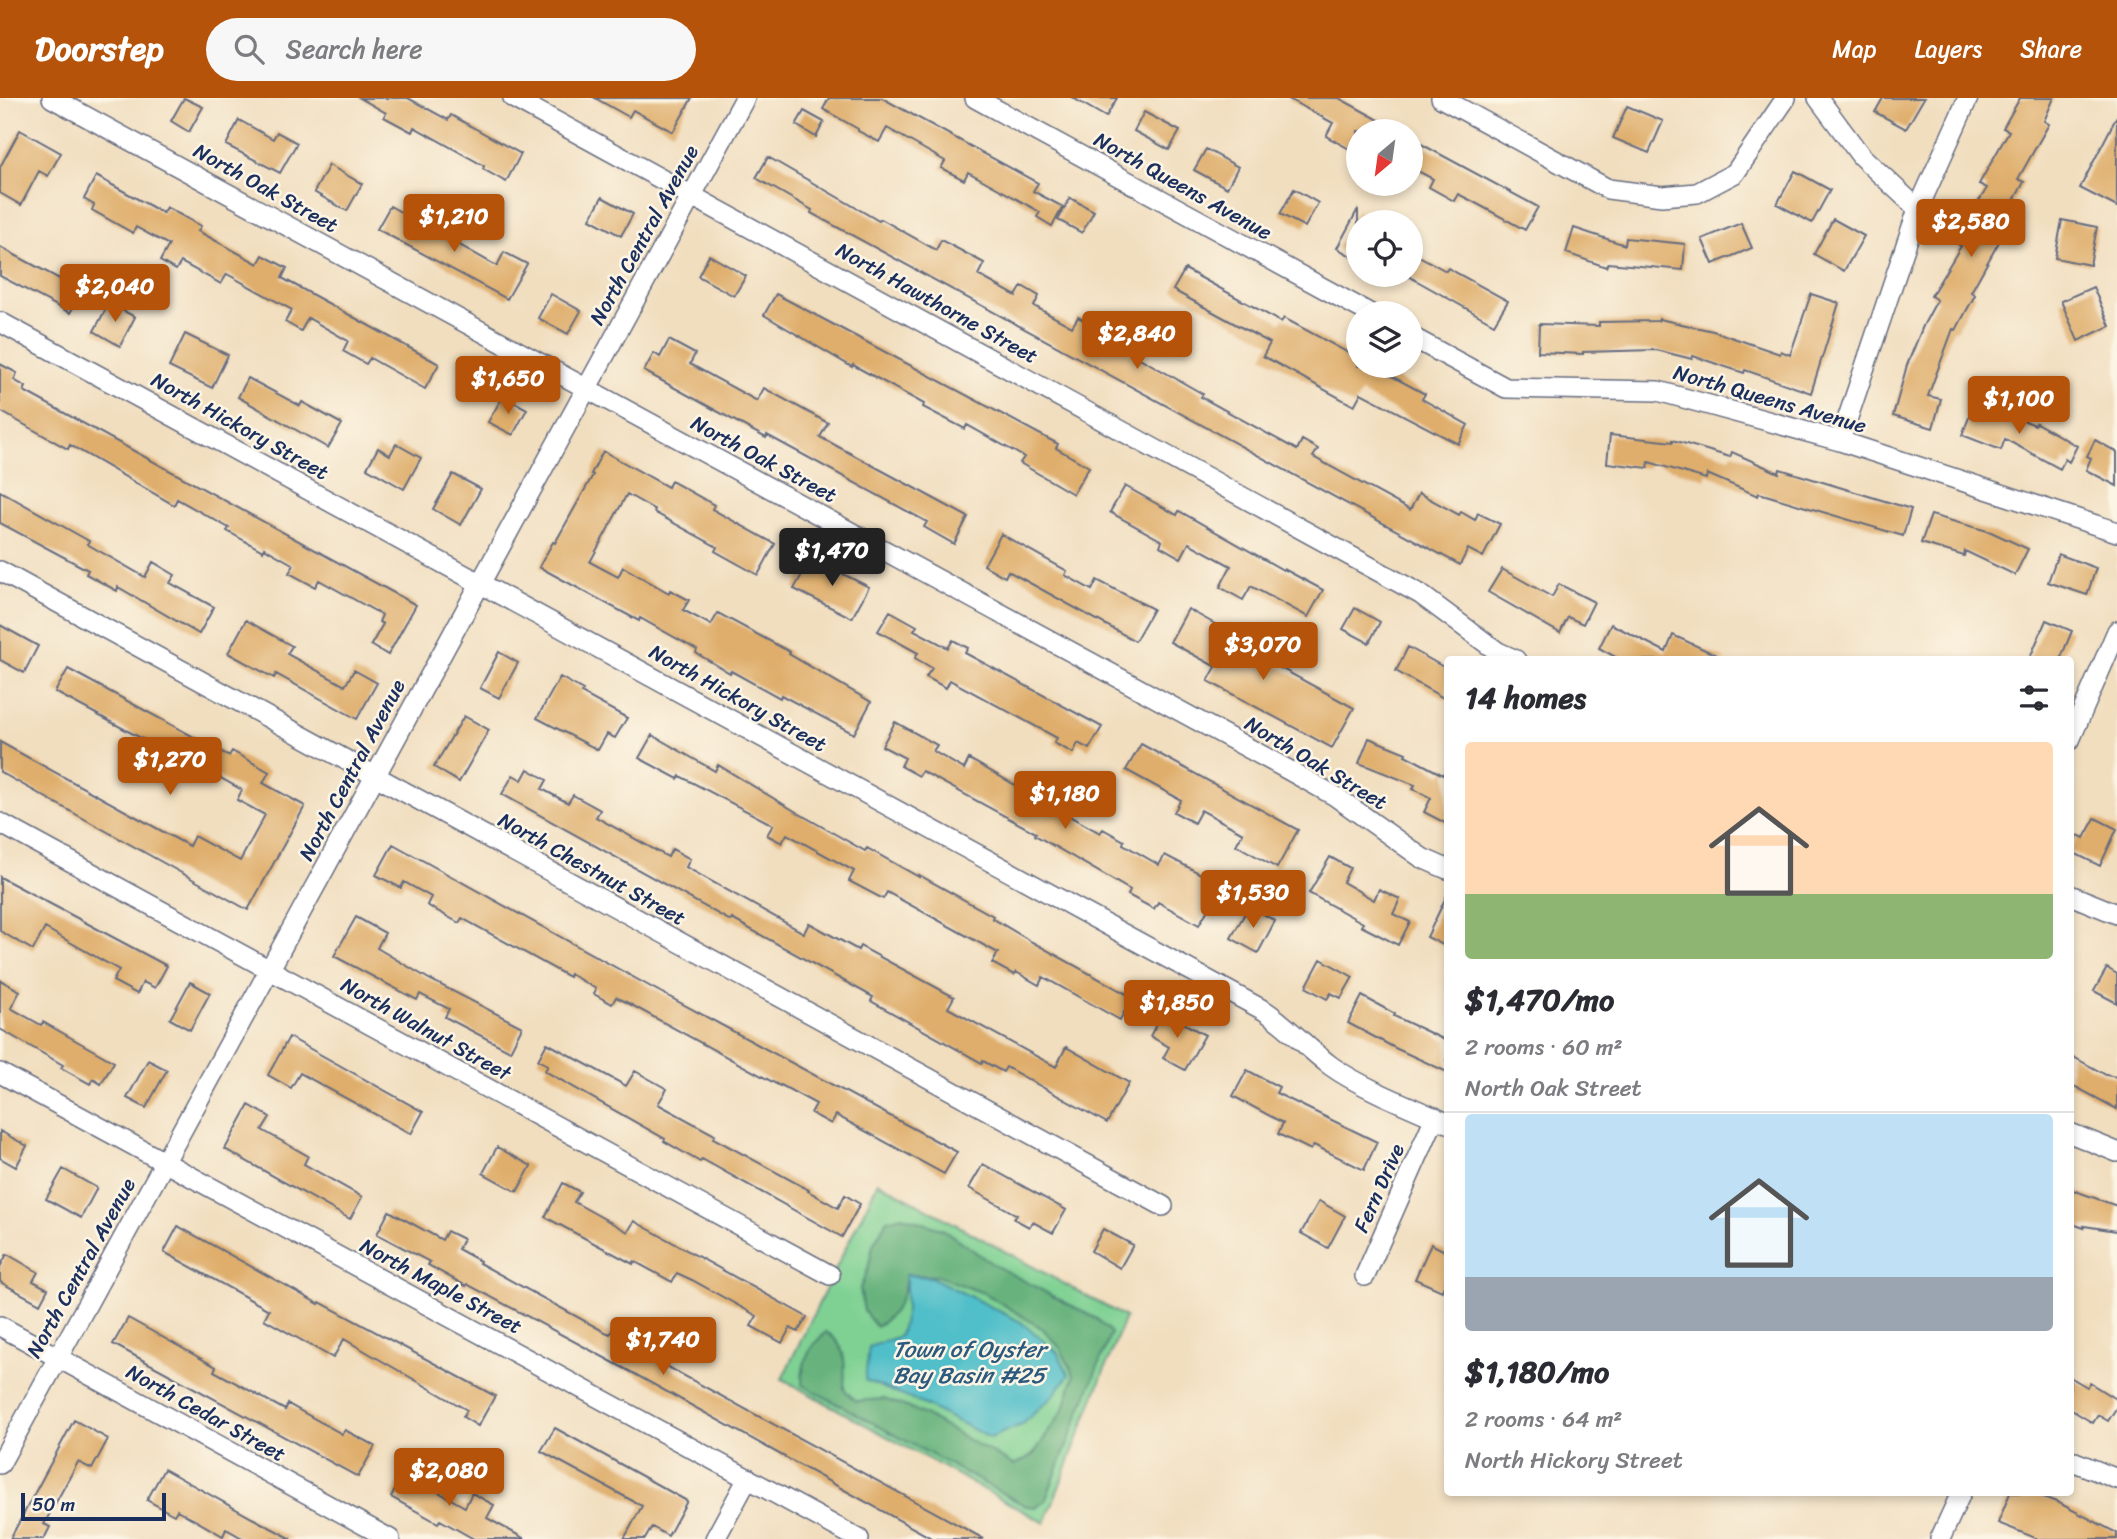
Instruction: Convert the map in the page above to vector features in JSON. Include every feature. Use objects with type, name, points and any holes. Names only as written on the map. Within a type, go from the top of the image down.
[{"type":"street","name":"North Oak Street","points":[[52,98],[1283,767],[1335,796],[1422,858],[1444,868]]},
{"type":"street","name":"North Hawthorne Street","points":[[513,98],[1420,594],[1507,656]]},
{"type":"street","name":"North Central Avenue","points":[[0,1464],[745,98]]},
{"type":"street","name":"North Queens Avenue","points":[[975,98],[1347,301]]},
{"type":"street","points":[[1441,98],[1608,189],[1662,196],[1697,193],[1735,173],[1786,98]]},
{"type":"street","points":[[1818,98],[1861,156],[1918,209]]},
{"type":"street","points":[[1840,441],[1918,209],[1968,98]]},
{"type":"street","name":"North Hickory Street","points":[[0,321],[1265,1011],[1288,1027],[1331,1066],[1441,1120]]},
{"type":"street","name":"North Queens Avenue","points":[[1423,343],[1506,388],[1658,391],[1840,441],[2117,532]]},
{"type":"street","name":"North Chestnut Street","points":[[0,571],[1163,1206]]},
{"type":"street","points":[[2074,731],[2117,631]]},
{"type":"street","name":"North Walnut Street","points":[[0,823],[830,1275]]},
{"type":"street","points":[[2074,897],[2117,914]]},
{"type":"street","name":"North Maple Street","points":[[0,1073],[859,1539]]},
{"type":"street","name":"Fern Drive","points":[[1365,1276],[1441,1120]]},
{"type":"street","points":[[2074,1135],[2117,1152]]},
{"type":"street","name":"North Cedar Street","points":[[0,1326],[390,1539]]},
{"type":"street","points":[[2074,1462],[2117,1479]]},
{"type":"street","points":[[715,1539],[748,1478]]},
{"type":"street","points":[[1940,1539],[1960,1496]]},
{"type":"green space","points":[[878,1182],[1125,1317],[1045,1523],[782,1379]]},
{"type":"green space","points":[[902,1216],[944,1230],[994,1265],[1097,1319],[1111,1333],[1045,1501],[1037,1507],[1026,1506],[802,1385],[807,1356],[826,1332],[842,1350],[845,1364],[844,1389],[855,1401],[884,1399],[915,1410],[1014,1465],[1033,1455],[1064,1409],[1074,1375],[1061,1349],[1043,1329],[986,1294],[938,1276],[906,1275],[904,1291],[898,1305],[889,1317],[876,1327],[864,1311],[860,1288],[868,1269],[873,1245],[887,1220]]},
{"type":"water","name":"Town of Oyster Bay Basin #25","points":[[906,1275],[931,1277],[1021,1322],[1058,1353],[1069,1375],[1051,1398],[1021,1425],[990,1438],[923,1404],[865,1380],[869,1347],[900,1336],[906,1311]]},
{"type":"building","points":[[184,98],[203,107],[189,132],[171,121]]},
{"type":"building","points":[[360,98],[408,98],[448,120],[451,115],[521,154],[506,182],[483,169],[484,166],[414,127],[412,132],[384,117],[386,113]]},
{"type":"building","points":[[595,98],[692,98],[673,132],[633,110],[629,117]]},
{"type":"building","points":[[829,98],[882,98],[1038,183],[1033,191],[1063,207],[1052,226],[1037,217],[1040,212],[968,172],[964,180],[941,168],[945,161],[887,128],[879,142],[858,131],[823,109]]},
{"type":"building","points":[[1073,98],[1117,98],[1106,117]]},
{"type":"building","points":[[1287,98],[1339,98],[1377,119],[1346,119],[1346,147],[1326,136],[1333,123]]},
{"type":"building","points":[[1883,98],[1924,98],[1906,129],[1875,112]]},
{"type":"building","points":[[2020,98],[2054,98],[2044,121],[2049,124],[2018,179],[2024,182],[1994,237],[2000,240],[1971,292],[1975,295],[1956,330],[1953,329],[1928,396],[1941,399],[1933,428],[1893,416],[1907,365],[1937,300],[1931,296],[1961,246],[1954,242],[1987,188],[1979,184],[2009,131],[2003,128]]},
{"type":"building","points":[[1627,106],[1663,121],[1649,153],[1613,138]]},
{"type":"building","points":[[804,111],[824,122],[816,137],[796,125]]},
{"type":"building","points":[[1144,112],[1180,131],[1169,150],[1134,131]]},
{"type":"building","points":[[2117,116],[2117,207],[2080,188]]},
{"type":"building","points":[[239,120],[273,139],[277,132],[297,143],[280,173],[226,145]]},
{"type":"building","points":[[20,130],[61,153],[48,176],[39,171],[21,205],[0,193],[0,167]]},
{"type":"building","points":[[1423,145],[1538,207],[1525,230],[1458,194],[1454,201],[1429,187],[1433,179],[1423,174]]},
{"type":"building","points":[[1206,149],[1238,167],[1227,188],[1194,170]]},
{"type":"building","points":[[768,157],[879,221],[881,219],[936,250],[941,240],[984,263],[978,275],[1016,296],[1022,286],[1039,296],[1034,306],[1072,327],[1078,317],[1095,326],[1092,331],[1203,394],[1201,397],[1297,450],[1302,440],[1318,449],[1313,457],[1410,510],[1419,493],[1459,515],[1461,512],[1475,520],[1478,513],[1500,524],[1483,557],[1468,549],[1460,565],[811,213],[812,210],[756,178]]},
{"type":"building","points":[[329,165],[362,184],[347,211],[314,192]]},
{"type":"building","points":[[1795,171],[1830,190],[1812,223],[1777,204]]},
{"type":"building","points":[[96,176],[163,213],[166,207],[201,226],[198,231],[258,264],[263,255],[287,268],[282,278],[439,364],[425,389],[370,358],[366,364],[343,351],[348,341],[308,318],[301,331],[285,322],[292,310],[227,274],[221,284],[181,262],[176,270],[160,261],[169,245],[136,227],[133,233],[92,210],[94,205],[84,199]]},
{"type":"building","points":[[1294,189],[1318,203],[1305,227],[1280,214]]},
{"type":"building","points":[[602,197],[633,214],[621,236],[590,219]]},
{"type":"building","points":[[1070,198],[1094,211],[1082,233],[1058,220]]},
{"type":"building","points":[[390,206],[497,266],[504,252],[527,264],[507,299],[377,229]]},
{"type":"building","points":[[1833,219],[1864,236],[1844,271],[1814,254]]},
{"type":"building","points":[[2062,220],[2097,227],[2090,265],[2055,258]]},
{"type":"building","points":[[1741,223],[1752,248],[1713,264],[1702,239]]},
{"type":"building","points":[[1574,228],[1625,245],[1626,238],[1685,244],[1683,270],[1608,263],[1606,267],[1566,253]]},
{"type":"building","points":[[1346,231],[1346,253],[1337,248]]},
{"type":"building","points":[[0,247],[82,291],[70,313],[0,276]]},
{"type":"building","points":[[709,255],[746,276],[734,296],[698,276]]},
{"type":"building","points":[[1423,258],[1446,271],[1448,268],[1508,301],[1494,324],[1423,284]]},
{"type":"building","points":[[1185,269],[1281,322],[1284,318],[1346,352],[1346,378],[1395,378],[1425,394],[1422,399],[1468,425],[1458,444],[1361,393],[1354,406],[1263,356],[1270,343],[1173,290]]},
{"type":"building","points":[[2093,287],[2110,326],[2078,341],[2061,301]]},
{"type":"building","points":[[551,294],[581,311],[568,334],[538,318]]},
{"type":"building","points":[[776,294],[1058,444],[1056,448],[1089,467],[1073,494],[1020,463],[1024,457],[967,425],[965,429],[923,407],[924,404],[853,365],[852,367],[764,315]]},
{"type":"building","points":[[1811,294],[1839,303],[1811,393],[1745,370],[1744,373],[1693,356],[1692,359],[1656,350],[1583,354],[1538,352],[1539,324],[1599,326],[1599,322],[1659,319],[1713,331],[1790,355]]},
{"type":"building","points":[[109,303],[135,317],[120,346],[94,331]]},
{"type":"building","points":[[185,334],[228,355],[212,388],[169,367]]},
{"type":"building","points":[[669,340],[695,354],[690,364],[757,401],[764,388],[828,423],[820,437],[968,517],[954,544],[924,527],[927,522],[644,371],[654,353],[660,357]]},
{"type":"building","points":[[0,364],[17,373],[14,380],[26,387],[24,391],[416,605],[388,655],[371,645],[383,624],[379,622],[382,615],[319,580],[315,587],[289,573],[294,565],[227,531],[229,528],[177,499],[174,505],[70,445],[68,449],[0,411]]},
{"type":"building","points":[[248,378],[300,406],[302,402],[342,424],[328,448],[238,397]]},
{"type":"building","points":[[503,396],[527,409],[513,435],[488,422]]},
{"type":"building","points":[[1992,408],[2035,425],[2036,423],[2077,446],[2069,462],[2065,459],[2060,469],[2005,439],[2001,450],[1962,435],[1972,410],[1988,416]]},
{"type":"building","points":[[1610,435],[1673,440],[1730,457],[1732,452],[1779,473],[1780,469],[1911,509],[1903,536],[1759,493],[1758,496],[1707,474],[1706,479],[1649,462],[1648,468],[1607,463]]},
{"type":"building","points":[[2095,440],[2117,452],[2117,486],[2086,470],[2091,458],[2087,456]]},
{"type":"building","points":[[396,444],[421,458],[404,489],[367,468],[378,448],[390,455]]},
{"type":"building","points":[[603,451],[668,487],[671,481],[714,505],[712,509],[775,544],[758,575],[715,551],[717,547],[627,494],[590,562],[618,577],[623,567],[669,593],[670,590],[689,600],[683,610],[711,625],[718,613],[790,652],[789,654],[871,702],[854,734],[781,695],[780,698],[731,671],[730,673],[696,653],[697,650],[640,618],[639,621],[539,567],[593,475],[591,474]]},
{"type":"building","points":[[453,474],[481,489],[461,525],[433,509]]},
{"type":"building","points":[[1125,486],[1177,515],[1179,511],[1323,590],[1308,617],[1251,586],[1243,600],[1220,587],[1231,566],[1189,543],[1181,558],[1160,546],[1162,541],[1110,512]]},
{"type":"building","points":[[0,491],[89,541],[87,544],[145,577],[153,562],[175,575],[170,583],[214,607],[199,634],[118,587],[117,591],[86,574],[88,570],[0,523]]},
{"type":"building","points":[[1931,515],[1991,532],[2028,549],[2015,575],[1965,551],[1964,556],[1921,543]]},
{"type":"building","points":[[1001,534],[1067,571],[1065,575],[1092,590],[1097,580],[1153,609],[1135,641],[1008,571],[1005,577],[984,565]]},
{"type":"building","points":[[2058,554],[2096,568],[2087,595],[2048,582]]},
{"type":"building","points":[[811,558],[869,587],[852,618],[794,589]]},
{"type":"building","points":[[1502,569],[1552,597],[1559,584],[1594,602],[1583,624],[1568,617],[1560,633],[1488,592]]},
{"type":"building","points":[[1355,608],[1380,622],[1369,643],[1343,629]]},
{"type":"building","points":[[1188,609],[1215,624],[1211,630],[1354,708],[1332,748],[1208,681],[1216,667],[1170,642]]},
{"type":"building","points":[[890,611],[917,626],[914,630],[948,648],[953,640],[968,648],[965,653],[1102,727],[1089,749],[1078,743],[1073,753],[1054,743],[1057,738],[950,680],[946,688],[926,677],[932,668],[915,658],[918,653],[878,631]]},
{"type":"building","points":[[246,620],[292,646],[287,654],[345,686],[354,670],[377,683],[357,719],[276,674],[274,678],[228,653]]},
{"type":"building","points":[[2046,620],[2072,631],[2062,656],[2031,656]]},
{"type":"building","points":[[1611,624],[1666,652],[1673,635],[1718,656],[1614,656],[1599,648]]},
{"type":"building","points":[[0,625],[38,646],[24,673],[0,660]]},
{"type":"building","points":[[1408,647],[1444,667],[1444,698],[1396,671]]},
{"type":"building","points":[[499,652],[518,663],[499,698],[480,688]]},
{"type":"building","points":[[68,669],[229,756],[232,751],[269,772],[263,783],[305,806],[248,910],[0,772],[0,742],[189,846],[194,836],[240,861],[265,815],[237,800],[242,790],[206,770],[205,772],[189,763],[181,778],[160,765],[167,752],[55,692]]},
{"type":"building","points":[[560,677],[583,690],[581,693],[627,718],[615,738],[607,734],[598,750],[537,718]]},
{"type":"building","points":[[464,716],[489,730],[459,782],[434,767]]},
{"type":"building","points":[[895,722],[937,745],[933,751],[964,769],[969,759],[1022,789],[1019,795],[1048,811],[1051,806],[1100,833],[1103,829],[1159,865],[1165,855],[1222,885],[1199,925],[1158,902],[1154,909],[1128,895],[1130,890],[1035,835],[1036,833],[922,771],[919,776],[901,766],[905,758],[882,746]]},
{"type":"building","points":[[652,735],[715,771],[718,765],[865,851],[867,848],[919,875],[1132,997],[1120,1020],[1043,977],[1039,985],[1016,972],[1014,975],[992,963],[998,953],[887,892],[883,899],[849,881],[854,871],[787,834],[782,843],[767,835],[773,825],[680,776],[678,779],[639,758]]},
{"type":"building","points":[[1369,738],[1406,753],[1405,755],[1443,775],[1444,773],[1444,822],[1424,812],[1431,798],[1413,789],[1415,785],[1359,763]]},
{"type":"building","points":[[1141,744],[1298,830],[1277,868],[1236,845],[1243,833],[1201,810],[1194,823],[1174,812],[1181,800],[1126,770]]},
{"type":"building","points":[[528,769],[547,780],[542,789],[568,803],[573,795],[600,810],[596,817],[668,857],[672,849],[690,859],[686,867],[804,933],[809,923],[858,950],[860,946],[954,997],[948,1008],[1056,1067],[1066,1047],[1129,1083],[1107,1123],[1006,1067],[1003,1072],[983,1061],[982,1063],[871,1001],[873,997],[502,794],[513,775],[522,780]]},
{"type":"building","points":[[2095,818],[2117,829],[2100,866],[2074,853],[2074,843],[2078,835],[2084,838]]},
{"type":"building","points":[[393,844],[957,1152],[944,1174],[836,1115],[831,1124],[811,1113],[816,1104],[781,1085],[616,997],[612,1004],[594,994],[596,989],[570,974],[569,977],[462,918],[459,923],[427,905],[431,897],[404,882],[401,888],[376,875]]},
{"type":"building","points":[[1330,857],[1350,868],[1343,882],[1374,900],[1379,889],[1400,899],[1393,914],[1410,922],[1398,945],[1361,926],[1363,923],[1309,893]]},
{"type":"building","points":[[0,877],[167,966],[155,988],[143,982],[137,994],[113,981],[119,970],[45,928],[33,950],[0,931]]},
{"type":"building","points":[[1444,901],[1444,946],[1427,937]]},
{"type":"building","points":[[1249,906],[1275,921],[1258,953],[1231,938]]},
{"type":"building","points":[[356,917],[385,933],[377,948],[429,979],[522,1027],[510,1051],[445,1017],[449,1009],[420,994],[417,1000],[334,956]]},
{"type":"building","points":[[1321,959],[1353,977],[1341,998],[1331,993],[1327,999],[1306,987]]},
{"type":"building","points":[[2107,968],[2117,974],[2117,1003],[2094,991]]},
{"type":"building","points":[[0,980],[20,991],[11,1008],[41,1025],[43,1022],[114,1062],[101,1084],[93,1079],[90,1084],[61,1068],[63,1065],[0,1029]]},
{"type":"building","points":[[190,982],[210,993],[190,1030],[170,1019]]},
{"type":"building","points":[[1362,996],[1395,1014],[1394,1016],[1444,1040],[1444,1071],[1395,1048],[1348,1023]]},
{"type":"building","points":[[1163,1012],[1205,1035],[1185,1070],[1163,1058],[1169,1047],[1150,1036]]},
{"type":"building","points":[[289,1037],[423,1112],[411,1134],[300,1073],[291,1088],[268,1075]]},
{"type":"building","points":[[547,1043],[626,1086],[635,1071],[667,1089],[658,1104],[715,1135],[713,1138],[838,1208],[845,1195],[860,1204],[842,1237],[702,1159],[700,1162],[664,1141],[665,1139],[545,1071],[548,1065],[538,1060]]},
{"type":"building","points":[[2074,1057],[2106,1075],[2117,1077],[2117,1109],[2074,1086]]},
{"type":"building","points":[[148,1060],[167,1070],[146,1108],[127,1098]]},
{"type":"building","points":[[1247,1070],[1279,1087],[1276,1093],[1377,1142],[1364,1170],[1314,1145],[1311,1150],[1278,1134],[1283,1123],[1233,1096]]},
{"type":"building","points":[[249,1105],[270,1117],[262,1130],[308,1156],[304,1164],[362,1197],[350,1219],[225,1149]]},
{"type":"building","points":[[0,1131],[27,1146],[16,1167],[0,1158]]},
{"type":"building","points":[[497,1147],[531,1166],[517,1192],[483,1173]]},
{"type":"building","points":[[983,1164],[1066,1210],[1053,1233],[1033,1222],[1029,1227],[1014,1219],[1017,1215],[969,1188]]},
{"type":"building","points":[[63,1169],[97,1188],[81,1218],[46,1199]]},
{"type":"building","points":[[563,1183],[580,1192],[574,1202],[628,1232],[634,1221],[807,1317],[798,1332],[790,1328],[782,1343],[751,1326],[757,1316],[692,1280],[677,1273],[672,1282],[545,1217]]},
{"type":"building","points":[[2074,1190],[2117,1206],[2117,1231],[2074,1224]]},
{"type":"building","points":[[1319,1201],[1345,1216],[1328,1248],[1301,1233]]},
{"type":"building","points":[[389,1211],[442,1240],[447,1231],[463,1239],[458,1249],[480,1261],[479,1263],[603,1331],[610,1334],[615,1325],[632,1334],[626,1344],[984,1539],[933,1539],[631,1372],[467,1284],[466,1286],[428,1265],[430,1262],[377,1234]]},
{"type":"building","points":[[178,1226],[319,1304],[320,1302],[495,1396],[478,1426],[463,1417],[467,1410],[344,1339],[333,1358],[264,1319],[269,1310],[164,1252]]},
{"type":"building","points":[[1103,1229],[1133,1245],[1120,1268],[1091,1251]]},
{"type":"building","points":[[1431,1244],[1444,1250],[1442,1291],[1415,1279]]},
{"type":"building","points":[[7,1254],[38,1272],[33,1281],[48,1289],[40,1304],[0,1282],[0,1267]]},
{"type":"building","points":[[128,1318],[216,1367],[214,1371],[285,1410],[288,1404],[342,1434],[345,1430],[375,1446],[358,1477],[113,1344]]},
{"type":"building","points":[[2074,1379],[2087,1387],[2090,1383],[2117,1400],[2117,1407],[2108,1421],[2098,1415],[2093,1423],[2074,1411]]},
{"type":"building","points":[[74,1420],[108,1439],[92,1469],[78,1462],[44,1524],[50,1527],[44,1539],[10,1539]]},
{"type":"building","points":[[555,1428],[687,1501],[668,1536],[652,1527],[645,1539],[624,1539],[642,1506],[541,1451]]},
{"type":"building","points":[[409,1463],[425,1472],[419,1481],[465,1507],[472,1493],[494,1505],[487,1518],[525,1539],[474,1539],[391,1497]]},
{"type":"building","points":[[164,1469],[292,1539],[244,1539],[226,1529],[223,1536],[177,1510],[174,1515],[147,1500]]},
{"type":"building","points":[[2009,1496],[2041,1496],[2117,1533],[2117,1539],[2038,1539],[1998,1523]]}]
